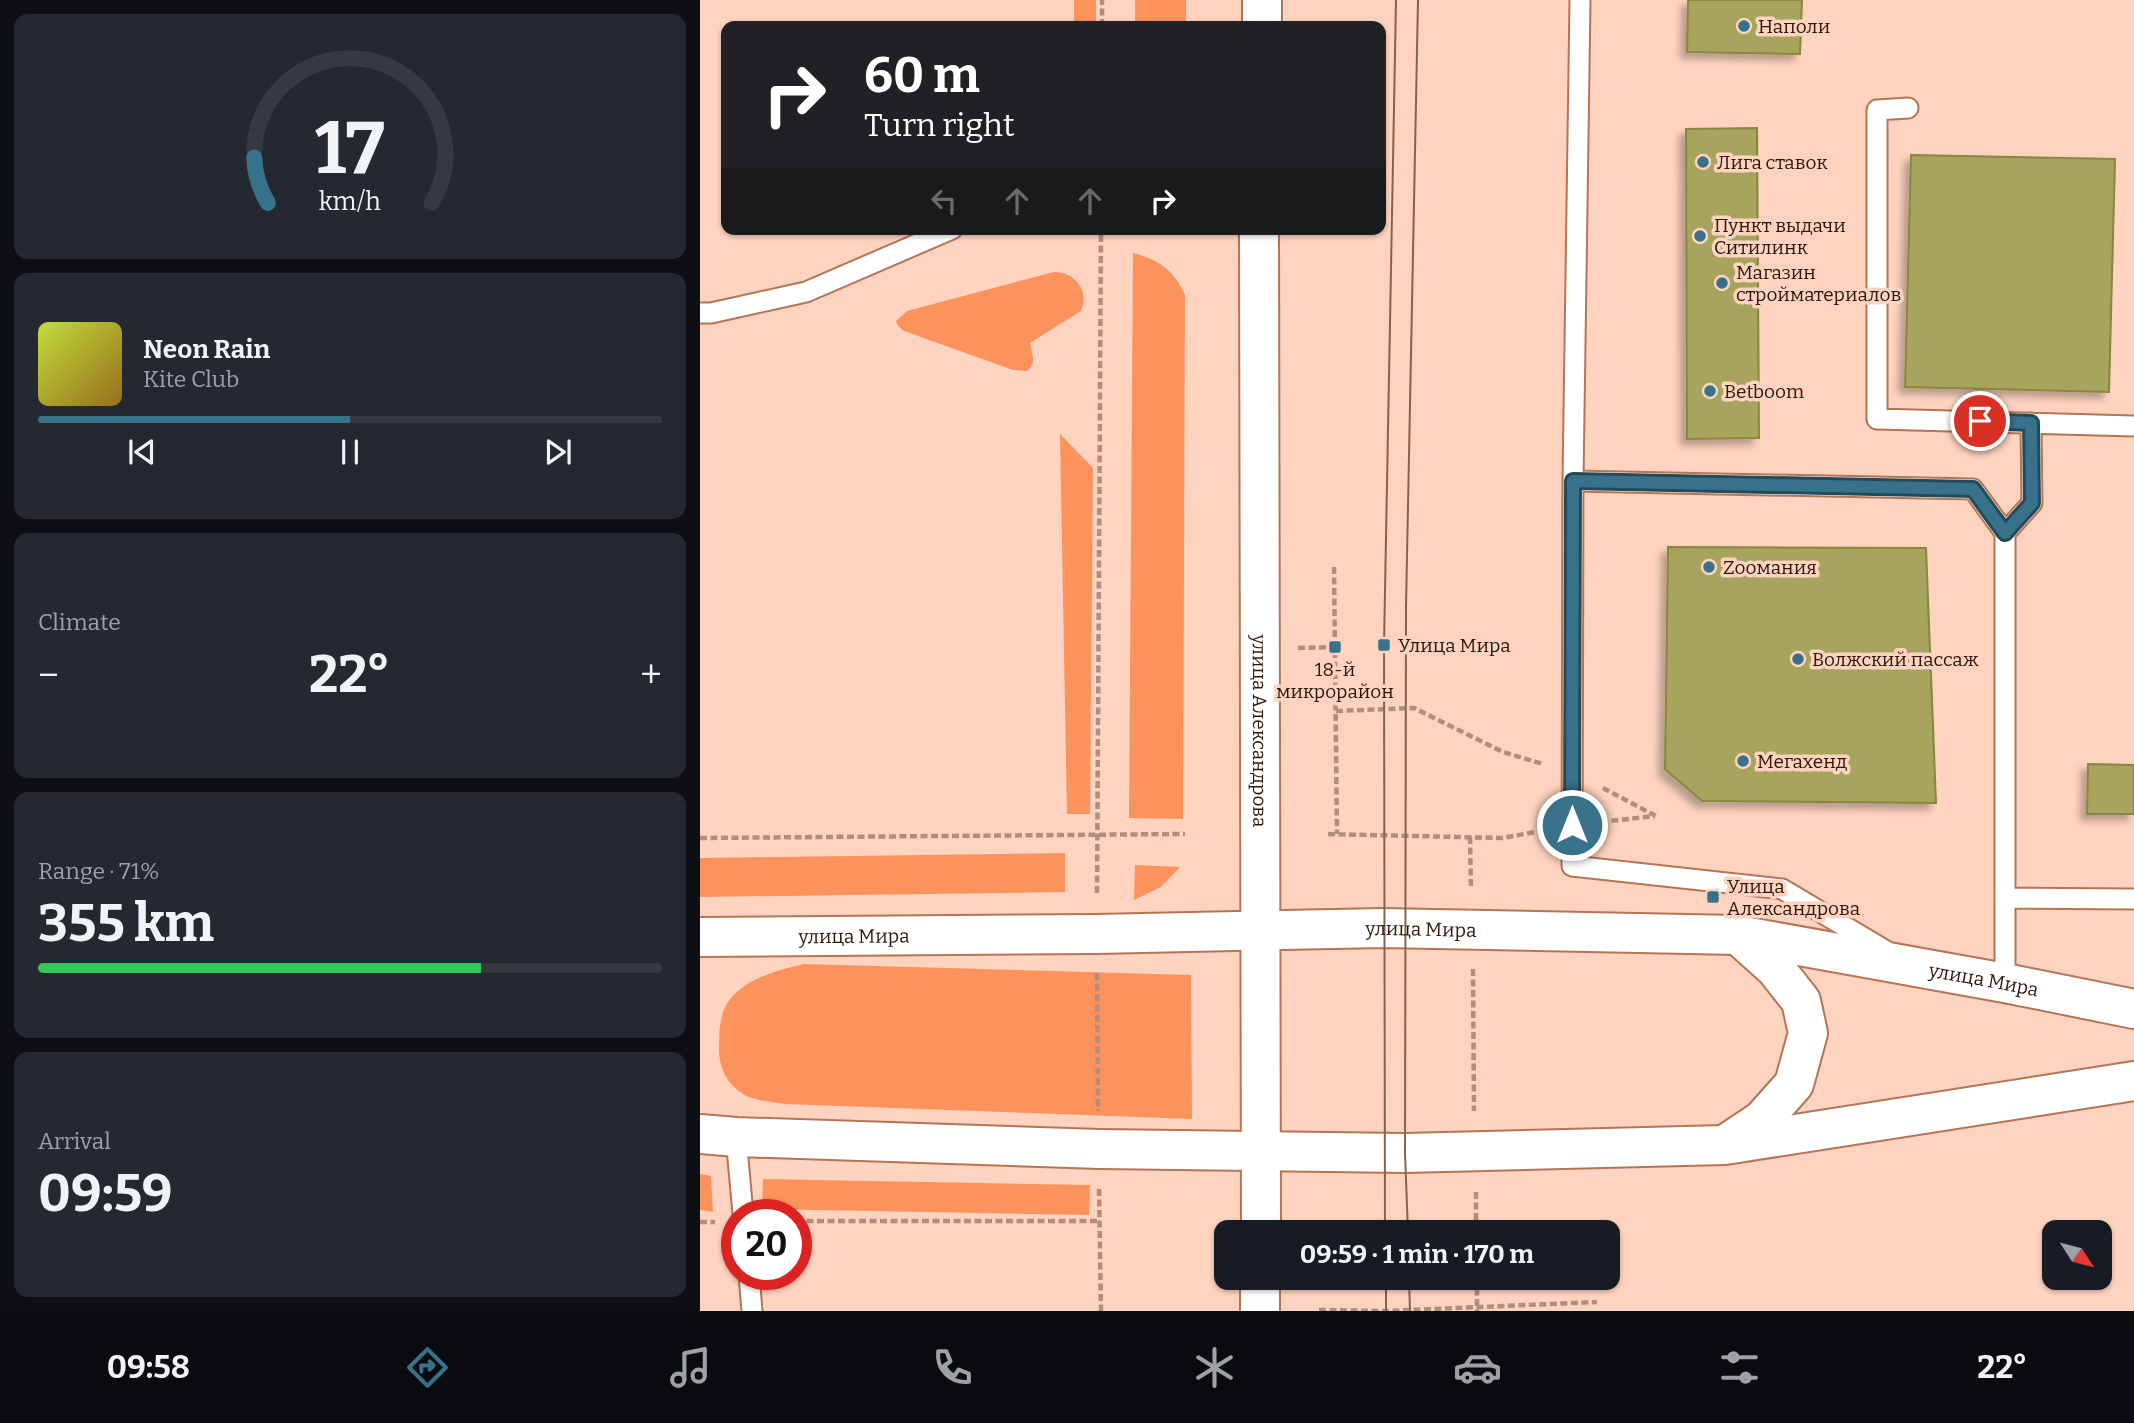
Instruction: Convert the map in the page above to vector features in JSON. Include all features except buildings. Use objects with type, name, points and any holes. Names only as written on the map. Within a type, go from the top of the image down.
[{"type":"street","points":[[1262,0],[1262,21]]},
{"type":"street","name":"улица Александрова","points":[[1259,235],[1261,1220]]},
{"type":"street","name":"улица Мира","points":[[705,942],[1384,928],[1738,935],[2134,1009]]},
{"type":"street","points":[[1725,1145],[1762,1119],[1794,1084],[1808,1033],[1801,1001],[1775,968],[1738,935]]},
{"type":"street","points":[[711,1132],[1100,1149],[1405,1153],[1725,1145],[2134,1081]]},
{"type":"street","points":[[1260,1290],[1260,1311]]},
{"type":"lane","points":[[1580,0],[1573,481],[1572,866],[1782,888],[1911,966]]},
{"type":"lane","points":[[1908,108],[1877,110],[1877,419],[2134,425]]},
{"type":"lane","points":[[700,313],[711,313],[806,292],[938,235]]},
{"type":"lane","points":[[2005,533],[2032,503],[2031,423]]},
{"type":"lane","points":[[1573,481],[1973,489],[2005,533],[2005,983]]},
{"type":"lane","points":[[2005,898],[2134,899]]},
{"type":"lane","points":[[711,1132],[737,1199]]},
{"type":"lane","points":[[750,1290],[752,1311]]},
{"type":"path","points":[[1102,0],[1102,21]]},
{"type":"path","points":[[1097,902],[1101,235]]},
{"type":"path","points":[[1334,567],[1338,834]]},
{"type":"path","points":[[1328,834],[1502,838],[1572,825],[1656,816],[1572,772],[1503,752],[1414,708],[1336,711]]},
{"type":"path","points":[[700,838],[1185,834]]},
{"type":"path","points":[[1470,837],[1471,890]]},
{"type":"path","points":[[1473,964],[1474,1120]]},
{"type":"path","points":[[1097,968],[1098,1119]]},
{"type":"path","points":[[1475,1184],[1476,1220]]},
{"type":"path","points":[[1099,1185],[1101,1311]]},
{"type":"path","points":[[812,1222],[1099,1221]]},
{"type":"path","points":[[1477,1290],[1477,1309]]},
{"type":"path","points":[[1319,1310],[1477,1309],[1597,1302]]},
{"type":"shaded area","points":[[1074,0],[1096,0],[1096,21],[1074,21]]},
{"type":"shaded area","points":[[1135,0],[1186,0],[1186,21],[1135,21]]},
{"type":"shaded area","points":[[1133,253],[1165,267],[1185,295],[1183,819],[1129,818]]},
{"type":"shaded area","points":[[1054,272],[1068,275],[1079,284],[1084,296],[1083,304],[1081,311],[1030,343],[1033,362],[1027,371],[1013,370],[904,331],[896,321],[907,311]]},
{"type":"shaded area","points":[[1060,434],[1093,468],[1090,814],[1067,814]]},
{"type":"shaded area","points":[[1065,853],[1065,892],[700,897],[700,858]]},
{"type":"shaded area","points":[[1135,865],[1180,867],[1161,887],[1134,900]]},
{"type":"shaded area","points":[[804,964],[1191,975],[1192,1119],[785,1104],[747,1096],[728,1080],[720,1063],[720,1028],[727,1004],[744,986],[755,980]]},
{"type":"shaded area","points":[[700,1174],[711,1176],[713,1212],[700,1210]]},
{"type":"shaded area","points":[[763,1179],[1090,1185],[1089,1215],[812,1210],[812,1199],[762,1199]]},
{"type":"tram line","points":[[1385,1220],[1384,645],[1396,0]]},
{"type":"tram line","points":[[1408,1220],[1405,1153],[1406,607],[1418,0]]},
{"type":"tram line","points":[[1386,1290],[1386,1311]]},
{"type":"tram line","points":[[1409,1290],[1410,1311]]},
{"type":"place","name":"Наполи","points":[[1744,26]]},
{"type":"place","name":"Лига ставок","points":[[1703,162]]},
{"type":"place","name":"Пункт выдачи Ситилинк","points":[[1700,236]]},
{"type":"place","name":"Магазин стройматериалов","points":[[1722,283]]},
{"type":"place","name":"Betboom","points":[[1710,391]]},
{"type":"place","name":"Zooмания","points":[[1709,567]]},
{"type":"place","name":"Улица Мира","points":[[1384,645]]},
{"type":"place","name":"18-й микрорайон","points":[[1335,647]]},
{"type":"place","name":"Волжский пассаж","points":[[1798,659]]},
{"type":"place","name":"Мегахенд","points":[[1743,761]]},
{"type":"place","name":"Улица Александрова","points":[[1713,897]]},
{"type":"route","points":[[1572,825],[1573,481],[1973,489],[2005,533],[2032,503],[2031,423],[1980,421]]}]
